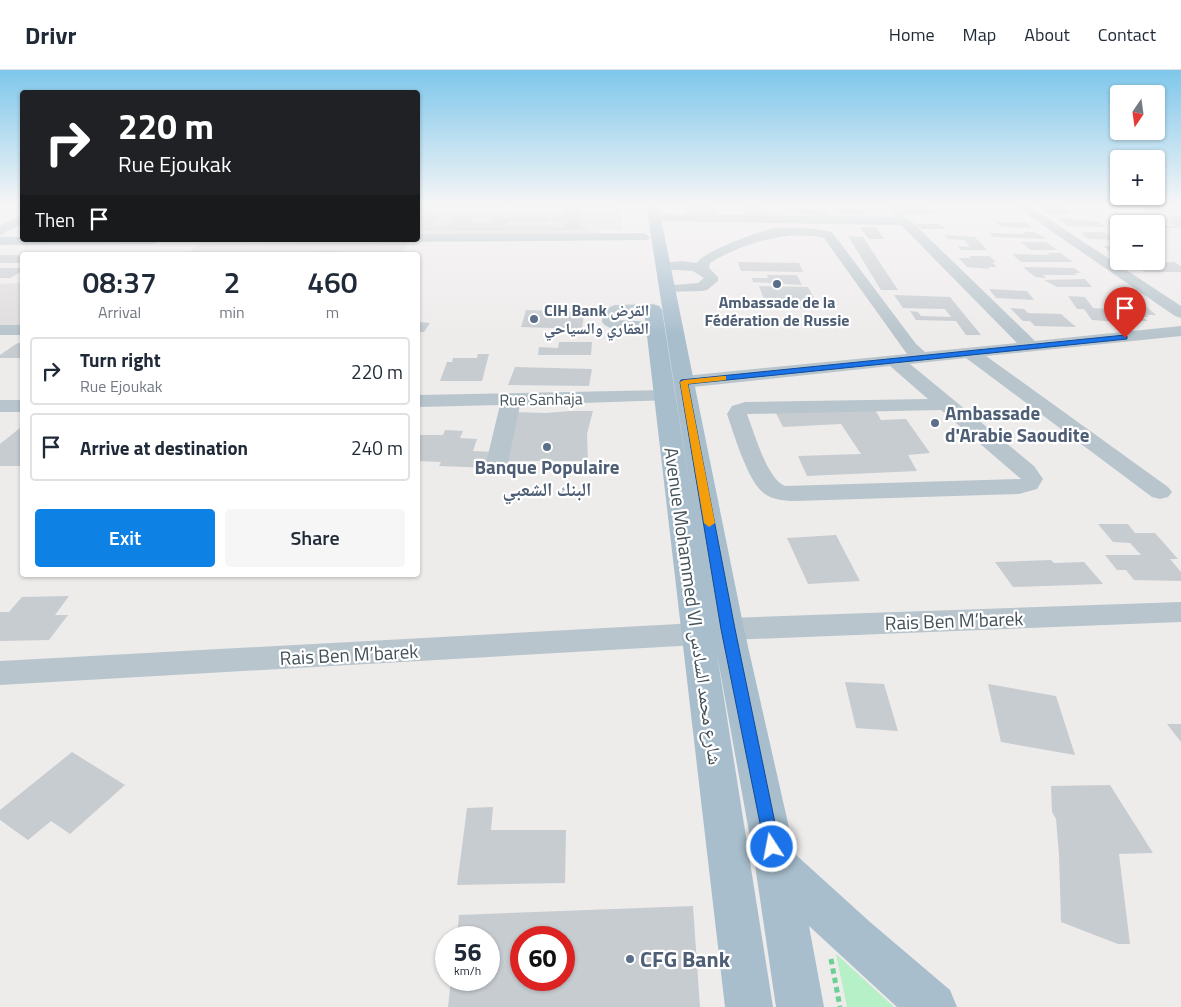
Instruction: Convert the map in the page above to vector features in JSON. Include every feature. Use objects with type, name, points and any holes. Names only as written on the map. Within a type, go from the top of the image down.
[{"type":"main road","name":"Avenue Mohammed VI شارع محمد السادس","points":[[660,248],[674,283],[674,389],[697,634],[749,1007]]},
{"type":"main road","name":"Avenue Mohammed VI شارع محمد السادس","points":[[660,248],[674,283],[674,389],[728,629],[776,865],[800,1007]]},
{"type":"main road","points":[[776,865],[854,938],[933,1007]]},
{"type":"street","points":[[674,283],[704,261],[731,248]]},
{"type":"street","points":[[837,248],[910,348],[922,358]]},
{"type":"street","points":[[933,248],[1031,347]]},
{"type":"street","points":[[1083,248],[1181,313]]},
{"type":"street","points":[[0,330],[20,330]]},
{"type":"street","name":"Rue Sanhaja","points":[[420,401],[511,400],[674,389],[895,361],[1181,332]]},
{"type":"street","points":[[970,353],[1160,492]]},
{"type":"street","points":[[895,361],[1026,471],[1032,479],[1029,484],[1019,487],[783,493],[773,489],[765,481],[737,414],[739,410],[745,408],[946,404]]},
{"type":"street","points":[[497,463],[511,400]]},
{"type":"street","points":[[0,421],[13,406]]},
{"type":"street","name":"Rais Ben M’barek","points":[[728,629],[1181,612]]},
{"type":"street","name":"Rais Ben M’barek","points":[[0,673],[697,634]]},
{"type":"shaded area","points":[[195,248],[406,248],[404,252],[190,252]]},
{"type":"shaded area","points":[[20,283],[20,331],[0,331],[0,284]]},
{"type":"green space","points":[[836,954],[894,1007],[847,1007]]},
{"type":"building","points":[[855,248],[870,248],[898,290],[881,290]]},
{"type":"building","points":[[959,248],[985,248],[987,250],[961,250]]},
{"type":"building","points":[[1028,248],[1054,248],[1057,250],[1031,250]]},
{"type":"building","points":[[319,251],[338,251],[337,252]]},
{"type":"building","points":[[1047,253],[1060,253],[1073,262],[1021,262],[1012,254],[1050,255]]},
{"type":"building","points":[[0,255],[20,255],[20,263],[0,263]]},
{"type":"building","points":[[969,256],[990,256],[996,262],[992,262],[997,267],[988,267],[990,269],[967,267],[959,258],[971,258]]},
{"type":"building","points":[[738,262],[799,263],[803,272],[741,271]]},
{"type":"building","points":[[1165,262],[1174,262],[1181,266],[1181,272],[1146,272],[1141,270],[1165,270]]},
{"type":"building","points":[[1023,267],[1074,268],[1081,273],[1074,273],[1078,275],[1043,275],[1046,278],[1035,277]]},
{"type":"building","points":[[0,268],[20,268],[20,272],[10,278],[0,278]]},
{"type":"building","points":[[767,275],[797,275],[802,285],[753,282],[752,278],[768,278]]},
{"type":"building","points":[[1085,279],[1092,287],[1057,287],[1044,280]]},
{"type":"building","points":[[759,286],[808,287],[820,309],[767,308]]},
{"type":"building","points":[[989,289],[1027,291],[1034,300],[996,298]]},
{"type":"building","points":[[894,295],[950,297],[981,335],[966,335],[956,321],[916,320],[910,311],[918,312],[921,316],[951,317],[945,309],[903,308]]},
{"type":"building","points":[[1068,296],[1085,297],[1093,308],[1107,309],[1118,322],[1092,320],[1084,309],[1077,309]]},
{"type":"building","points":[[1118,301],[1141,302],[1156,315],[1146,315],[1149,317],[1142,317],[1148,321],[1139,321],[1129,314],[1133,314],[1118,303],[1121,303]]},
{"type":"building","points":[[1010,308],[1024,309],[1028,313],[1061,314],[1076,327],[1035,326],[1030,321],[1023,321]]},
{"type":"building","points":[[526,310],[592,312],[592,315],[584,315],[582,329],[521,327]]},
{"type":"building","points":[[420,322],[430,323],[424,332],[420,332]]},
{"type":"building","points":[[559,342],[592,342],[591,355],[538,355],[539,347],[558,348]]},
{"type":"building","points":[[20,343],[20,358],[0,358],[0,355]]},
{"type":"building","points":[[478,354],[489,354],[482,381],[440,381],[447,362],[452,362],[453,358],[477,358]]},
{"type":"building","points":[[515,367],[592,369],[589,386],[508,385]]},
{"type":"building","points":[[874,408],[881,420],[906,419],[930,453],[908,455],[917,471],[807,476],[798,456],[861,454],[841,424],[783,427],[775,411]]},
{"type":"building","name":"Banque Populaire البنك الشعبي","points":[[593,411],[587,434],[588,461],[504,461],[510,412],[545,413]]},
{"type":"building","points":[[20,428],[20,466],[0,466],[0,444]]},
{"type":"building","points":[[445,430],[463,431],[460,438],[477,439],[473,451],[497,452],[492,468],[439,466],[441,462],[420,461],[420,435],[443,435]]},
{"type":"building","points":[[1098,524],[1128,524],[1135,533],[1155,533],[1178,559],[1170,559],[1181,572],[1181,581],[1134,580],[1126,570],[1117,570],[1105,555],[1141,555],[1130,543],[1113,542]]},
{"type":"building","points":[[836,535],[860,581],[808,584],[787,538]]},
{"type":"building","points":[[1051,560],[1054,563],[1084,562],[1103,584],[1013,587],[995,562]]},
{"type":"building","points":[[69,596],[55,615],[68,615],[49,640],[0,641],[0,612],[9,612],[22,597]]},
{"type":"building","points":[[845,682],[884,684],[898,731],[856,728]]},
{"type":"building","points":[[988,684],[1056,696],[1075,755],[1001,742]]},
{"type":"building","points":[[1167,724],[1181,724],[1181,742]]},
{"type":"building","points":[[72,752],[125,785],[70,834],[51,821],[28,840],[0,820],[0,810]]},
{"type":"building","points":[[1110,785],[1153,853],[1119,854],[1130,944],[1118,944],[1061,922],[1059,855],[1056,819],[1052,812],[1051,786]]},
{"type":"building","points":[[493,807],[491,830],[566,830],[565,883],[457,885],[467,808]]},
{"type":"building","name":"CFG Bank","points":[[693,906],[700,1007],[448,1007],[450,991],[500,991],[500,926],[458,926],[459,915]]},
{"type":"slow traffic","points":[[709,523],[684,382],[724,378]]},
{"type":"place","name":"Ambassade de la Fédération de Russie","points":[[777,284]]},
{"type":"place","name":"CIH Bank القرض العقاري والسياحي","points":[[534,319]]},
{"type":"place","name":"Ambassade d'Arabie Saoudite","points":[[935,423]]},
{"type":"place","name":"Banque Populaire البنك الشعبي","points":[[547,447]]},
{"type":"place","name":"CFG Bank","points":[[630,959]]},
{"type":"route","points":[[772,847],[728,629],[684,382],[1125,338]]}]
